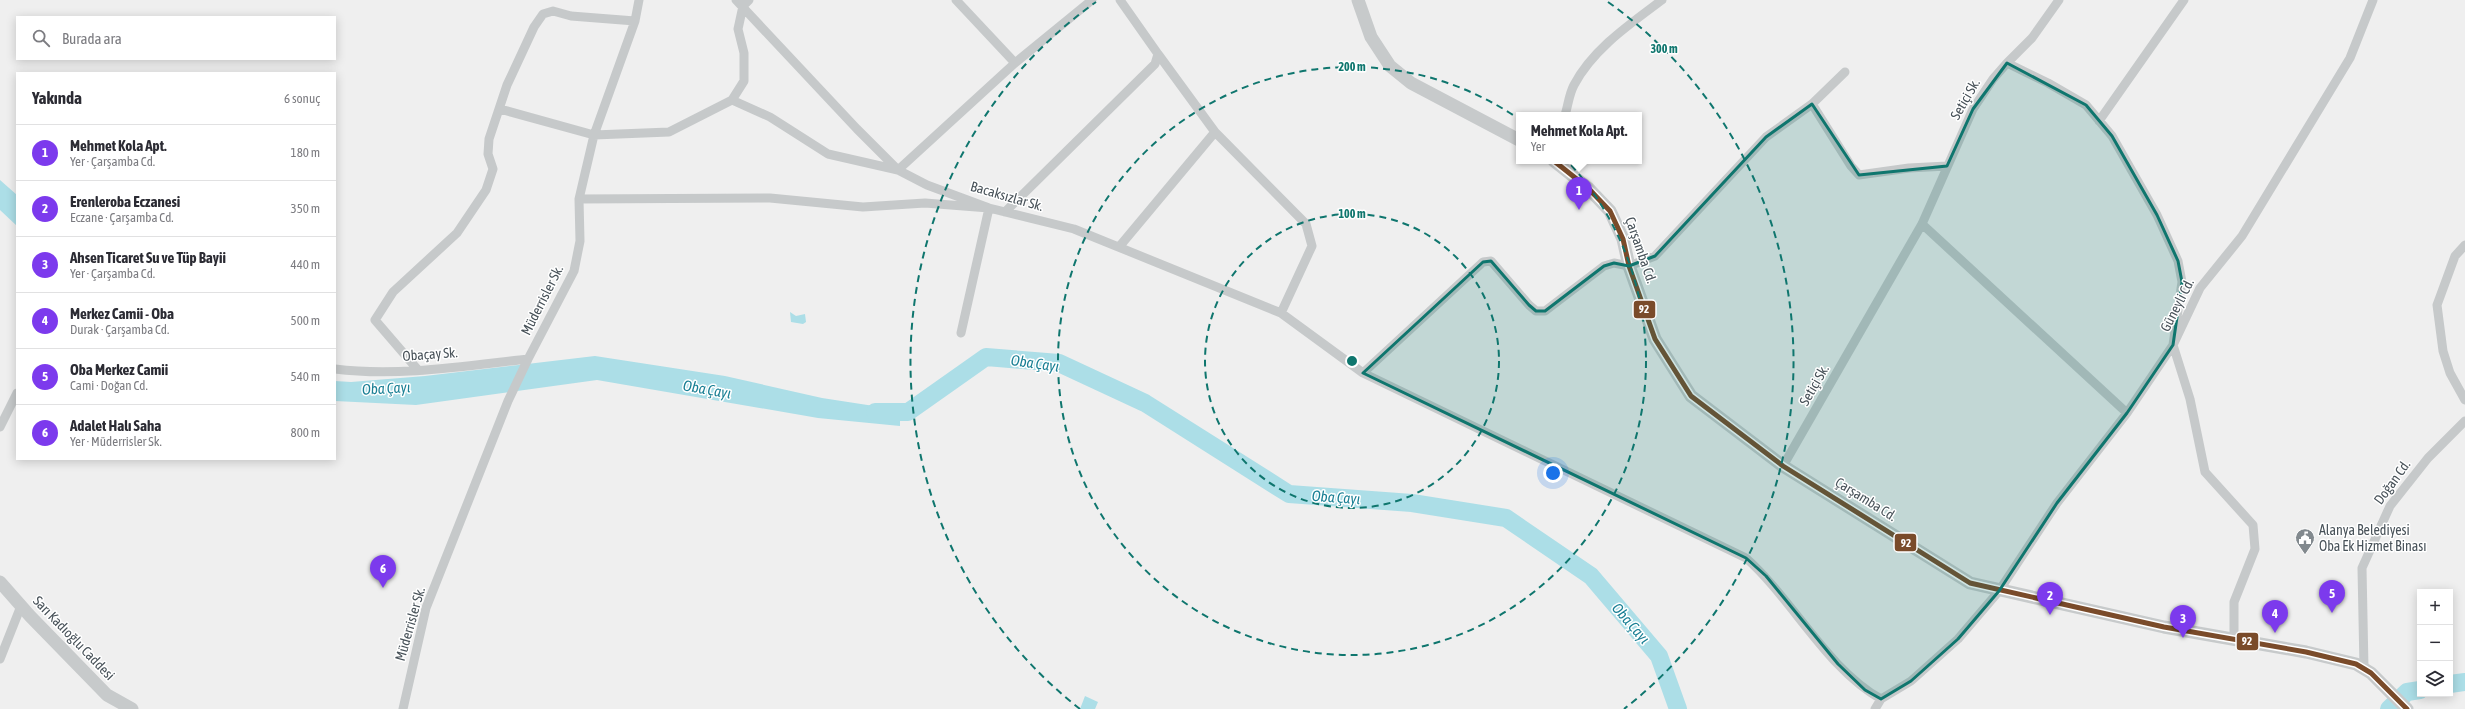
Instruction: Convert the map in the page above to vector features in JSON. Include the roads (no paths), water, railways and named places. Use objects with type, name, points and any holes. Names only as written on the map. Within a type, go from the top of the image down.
[{"type":"street","name":"Müderrisler Sk.","points":[[403,709],[426,608],[508,401],[574,271],[580,241],[579,199],[594,135],[635,21],[639,0]]},
{"type":"street","points":[[956,0],[1015,63]]},
{"type":"street","points":[[743,2],[857,129],[898,170],[1015,63],[1092,0]]},
{"type":"street","points":[[1120,0],[1215,132],[1306,224],[1311,235],[1312,246],[1280,313]]},
{"type":"street","points":[[1358,0],[1371,37],[1390,66],[1411,83],[1516,138]]},
{"type":"street","points":[[1566,112],[1574,86],[1592,59],[1630,24],[1662,0]]},
{"type":"street","name":"Setiçi Sk.","points":[[1783,466],[1922,224],[1973,109],[1993,79],[2032,38],[2059,0]]},
{"type":"street","points":[[2099,121],[2184,0]]},
{"type":"street","name":"Güneyli Cd.","points":[[1881,699],[1911,681],[1958,639],[1999,591],[2057,503],[2127,413],[2173,345],[2200,288],[2242,236],[2350,58],[2373,0]]},
{"type":"street","points":[[500,109],[594,135],[669,132],[732,100],[744,81],[744,53],[738,29],[743,2]]},
{"type":"street","points":[[418,370],[376,320],[393,292],[457,233],[486,190],[493,169],[488,154],[489,139],[508,84],[534,27],[544,14],[553,11],[572,16],[635,21]]},
{"type":"street","points":[[1005,212],[1155,64],[1158,54]]},
{"type":"street","points":[[2007,63],[2048,83],[2086,105],[2112,136],[2157,215],[2178,261],[2182,282],[2173,345],[2190,399],[2204,472],[2253,525],[2255,548],[2234,602],[2234,639]]},
{"type":"street","points":[[1363,373],[1483,262],[1491,261],[1529,305],[1536,311],[1545,311],[1604,266],[1614,263],[1629,266],[1655,256],[1766,137],[1812,104],[1845,72]]},
{"type":"street","name":"Bacaksızlar Sk.","points":[[732,100],[770,117],[828,154],[898,170],[927,186],[989,208],[1074,229],[1119,246],[1280,313],[1363,373],[1746,558],[1766,576],[1838,664],[1865,690],[1881,699]]},
{"type":"street","points":[[1812,104],[1851,166],[1859,175],[1909,168],[1947,166]]},
{"type":"street","points":[[1119,246],[1215,132]]},
{"type":"street","name":"Çarşamba Cd.","points":[[1558,164],[1588,188],[1610,211],[1623,239],[1629,266],[1655,339],[1691,396],[1783,466],[1970,584],[2164,627],[2312,653],[2351,662],[2364,668],[2378,679],[2407,709]]},
{"type":"street","points":[[579,199],[770,198],[863,207],[925,203],[989,208],[961,333]]},
{"type":"street","points":[[1922,224],[2127,413]]},
{"type":"street","points":[[2465,245],[2456,256],[2437,304],[2443,351],[2450,373],[2465,400]]},
{"type":"street","points":[[2182,282],[2200,288]]},
{"type":"street","name":"Obaçay Sk.","points":[[336,369],[358,372],[418,370],[528,359]]},
{"type":"street","points":[[0,427],[16,395]]},
{"type":"street","name":"Doğan Cd.","points":[[2364,668],[2362,568],[2390,506],[2428,458],[2465,421]]},
{"type":"street","name":"Sarı Kadıoğlu Caddesi","points":[[0,582],[21,606],[107,695],[132,709]]},
{"type":"street","points":[[0,659],[21,606]]},
{"type":"street","points":[[1875,709],[1881,699]]},
{"type":"water","points":[[0,180],[16,194],[16,225],[0,210]]},
{"type":"water","points":[[790,312],[796,316],[805,314],[806,322],[803,324],[791,322]]},
{"type":"water","points":[[595,356],[725,376],[822,398],[900,410],[900,426],[818,418],[597,380],[416,405],[336,401],[336,381],[351,382],[425,376]]},
{"type":"water","points":[[1085,696],[1098,702],[1095,709],[1080,709]]},
{"type":"waterway","name":"Oba Çayı","points":[[875,412],[908,412],[986,357],[1059,363],[1145,403],[1289,494],[1412,503],[1506,518],[1591,576],[1659,656],[1678,709]]},
{"type":"waterway","name":"Oba Çayı","points":[[2453,684],[2465,682]]},
{"type":"waterway","name":"Oba Çayı","points":[[2389,709],[2407,692],[2417,690]]},
{"type":"place","name":"Mehmet Kola Apt.","points":[[1579,210]]},
{"type":"place","name":"Alanya Belediyesi Oba Ek Hizmet Binası","points":[[2305,555]]},
{"type":"place","name":"Adalet Halı Saha","points":[[383,588]]},
{"type":"place","name":"Oba Merkez Camii","points":[[2332,613]]},
{"type":"place","name":"Erenleroba Eczanesi","points":[[2050,615]]},
{"type":"place","name":"Merkez Camii - Oba","points":[[2275,633]]},
{"type":"place","name":"Ahsen Ticaret Su ve Tüp Bayii","points":[[2183,638]]}]
